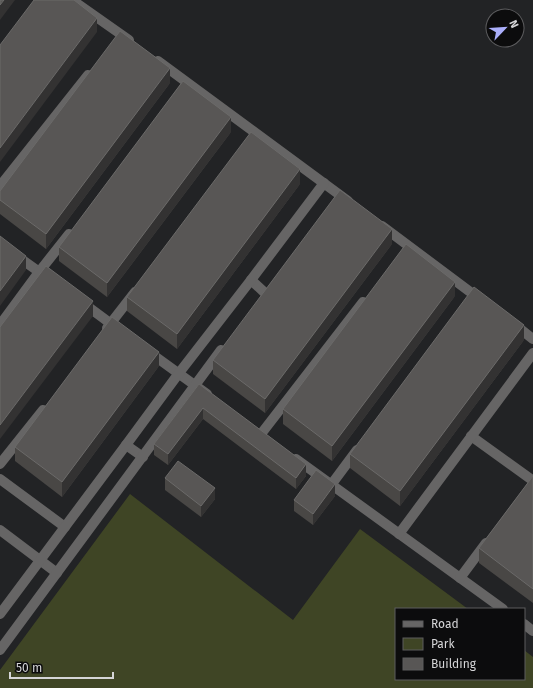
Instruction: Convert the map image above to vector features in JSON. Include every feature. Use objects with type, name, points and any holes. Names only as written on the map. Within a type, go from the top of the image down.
[{"type":"street","points":[[72,0],[117,37],[138,47]]},
{"type":"street","points":[[151,56],[186,86],[253,135],[324,183],[336,197],[357,208]]},
{"type":"street","points":[[0,186],[96,64]]},
{"type":"street","points":[[0,614],[179,373],[252,280],[324,183]]},
{"type":"street","points":[[376,222],[404,248],[472,298],[492,308]]},
{"type":"street","points":[[0,325],[73,229]]},
{"type":"street","points":[[0,244],[57,285]]},
{"type":"street","points":[[252,280],[264,292]]},
{"type":"street","points":[[101,336],[139,287]]},
{"type":"street","points":[[262,434],[368,295]]},
{"type":"street","points":[[75,298],[128,337]]},
{"type":"street","points":[[504,317],[533,338]]},
{"type":"street","points":[[0,650],[227,342]]},
{"type":"street","points":[[140,345],[213,399]]},
{"type":"street","points":[[399,534],[470,436],[533,353]]},
{"type":"street","points":[[0,464],[48,403]]},
{"type":"street","points":[[470,436],[531,481]]},
{"type":"street","points":[[331,485],[364,440]]},
{"type":"street","points":[[126,445],[143,457]]},
{"type":"street","points":[[287,452],[502,608]]},
{"type":"street","points":[[0,479],[65,527]]},
{"type":"street","points":[[0,530],[57,573]]},
{"type":"street","points":[[460,578],[492,535]]},
{"type":"green space","points":[[130,494],[293,620],[360,529],[467,608],[395,608],[395,680],[525,680],[525,651],[533,657],[533,688],[0,688],[0,670]]},
{"type":"building","points":[[34,0],[74,0],[97,18],[0,148],[0,45]]},
{"type":"building","points":[[120,31],[170,68],[46,234],[0,200],[0,191]]},
{"type":"building","points":[[183,81],[231,117],[107,283],[59,247]]},
{"type":"building","points":[[251,132],[300,169],[177,334],[127,297]]},
{"type":"building","points":[[340,190],[392,229],[265,399],[213,360]]},
{"type":"building","points":[[0,236],[26,256],[0,291]]},
{"type":"building","points":[[406,244],[455,282],[332,446],[283,409]]},
{"type":"building","points":[[46,266],[93,301],[0,425],[0,327]]},
{"type":"building","points":[[474,287],[524,325],[400,491],[350,454]]},
{"type":"building","points":[[112,317],[159,352],[62,482],[15,447]]},
{"type":"building","points":[[199,384],[306,464],[296,478],[203,408],[168,454],[154,444]]},
{"type":"building","points":[[178,461],[215,488],[201,506],[165,478]]},
{"type":"building","points":[[316,470],[335,484],[313,514],[294,500]]},
{"type":"building","points":[[533,476],[533,589],[479,548]]}]
